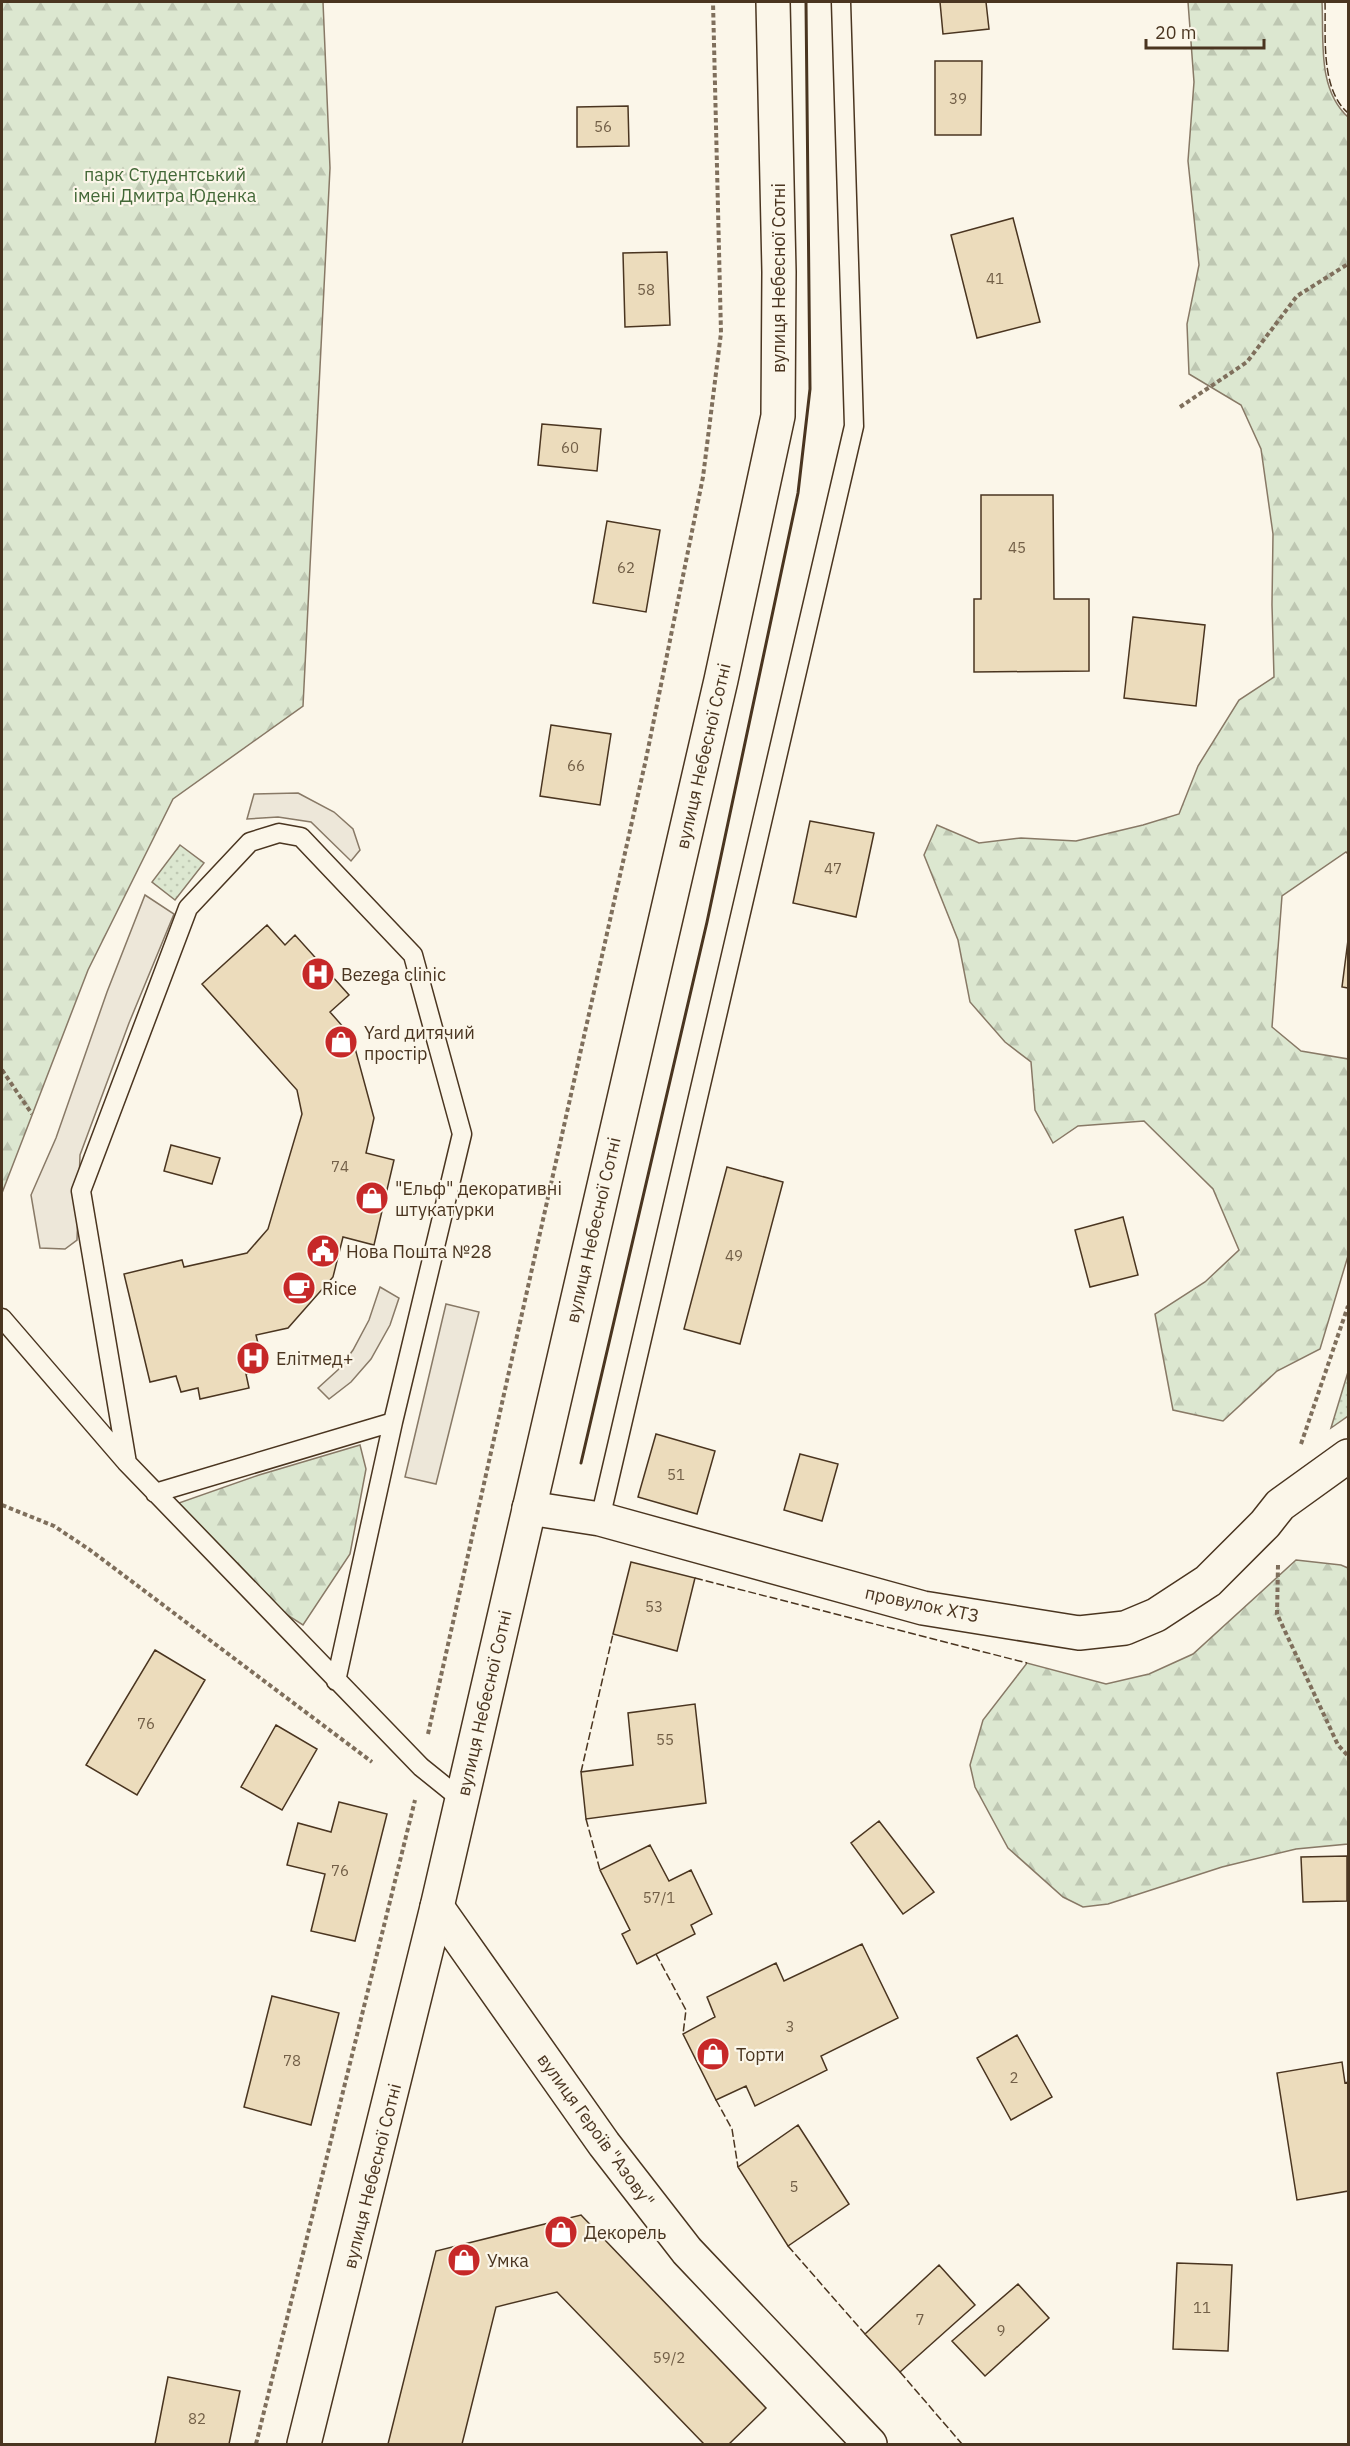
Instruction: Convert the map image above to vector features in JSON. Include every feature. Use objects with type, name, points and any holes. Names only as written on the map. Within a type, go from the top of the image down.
[{"type":"main road","name":"вулиця Небесної Сотні","points":[[304,2445],[462,1800],[721,680],[778,416],[779,272],[773,2]]},
{"type":"main road","name":"провулок ХТЗ","points":[[529,1508],[600,1519],[923,1608],[1079,1633],[1125,1628],[1156,1615],[1208,1581],[1265,1524],[1280,1505],[1348,1456]]},
{"type":"main road","name":"вулиця Героїв \"Азову\"","points":[[437,1907],[604,2144],[687,2251],[870,2445]]},
{"type":"lane","points":[[600,1519],[854,426],[841,2]]},
{"type":"lane","points":[[127,1463],[81,1191],[188,908],[250,842],[279,833],[301,837],[413,955],[462,1134],[393,1422],[336,1681]]},
{"type":"lane","points":[[2,1318],[155,1493],[421,1767],[462,1800]]},
{"type":"lane","points":[[155,1493],[393,1422]]},
{"type":"path","points":[[256,2445],[421,1767],[644,771],[703,477],[722,333],[713,2]]},
{"type":"path","points":[[1180,407],[1247,362],[1297,296],[1348,264]]},
{"type":"path","points":[[2,1070],[32,1114]]},
{"type":"path","points":[[1299,1450],[1348,1306]]},
{"type":"path","points":[[2,1505],[54,1526],[90,1550],[378,1767]]},
{"type":"path","points":[[1280,1505],[1277,1614],[1338,1745],[1348,1756]]},
{"type":"green space","name":"парк Студентський імені Дмитра Юденка","points":[[2,2],[323,2],[330,168],[303,706],[173,799],[88,970],[2,1193]]},
{"type":"green space","points":[[1188,2],[1322,2],[1323,48],[1327,78],[1338,106],[1348,117],[1348,854],[1346,852],[1282,896],[1272,1027],[1301,1051],[1348,1059],[1348,1256],[1320,1349],[1277,1371],[1223,1421],[1173,1410],[1155,1314],[1205,1282],[1239,1250],[1213,1189],[1144,1121],[1078,1126],[1053,1143],[1035,1110],[1031,1062],[1005,1042],[970,1002],[958,940],[924,855],[937,825],[979,843],[1021,838],[1076,841],[1179,814],[1198,766],[1239,700],[1274,677],[1273,534],[1261,449],[1241,405],[1189,374],[1187,324],[1199,265],[1188,161],[1194,82]]},
{"type":"green space","points":[[180,845],[204,863],[175,900],[152,882]]},
{"type":"green space","points":[[1348,1372],[1348,1416],[1331,1428]]},
{"type":"green space","points":[[360,1445],[366,1469],[350,1554],[303,1625],[273,1606],[176,1504],[259,1475]]},
{"type":"green space","points":[[1296,1560],[1341,1565],[1348,1568],[1348,1844],[1296,1849],[1222,1867],[1108,1904],[1083,1907],[1063,1897],[1008,1848],[975,1787],[970,1765],[983,1720],[1027,1663],[1106,1684],[1149,1674],[1193,1654]]},
{"type":"shaded area","points":[[298,793],[334,812],[353,829],[360,850],[351,861],[311,822],[278,817],[247,819],[254,794]]},
{"type":"shaded area","points":[[145,895],[174,914],[129,1023],[80,1155],[77,1240],[65,1249],[40,1248],[31,1195],[56,1138],[107,992]]},
{"type":"shaded area","points":[[380,1287],[399,1298],[390,1325],[371,1359],[351,1382],[329,1399],[318,1388],[340,1368],[353,1350],[369,1320]]},
{"type":"shaded area","points":[[446,1304],[479,1312],[436,1484],[405,1477]]},
{"type":"building","points":[[940,2],[986,2],[989,29],[943,34]]},
{"type":"building","points":[[935,61],[982,61],[981,135],[935,135]]},
{"type":"building","points":[[628,106],[629,146],[577,147],[577,107]]},
{"type":"building","points":[[1013,218],[1040,322],[977,338],[951,235]]},
{"type":"building","points":[[667,252],[670,325],[625,327],[623,253]]},
{"type":"building","points":[[542,424],[601,429],[597,471],[538,465]]},
{"type":"building","points":[[981,495],[1053,495],[1054,599],[1089,599],[1089,671],[974,672],[974,599],[981,599]]},
{"type":"building","points":[[607,521],[660,530],[646,612],[593,603]]},
{"type":"building","points":[[1133,617],[1205,625],[1196,706],[1124,698]]},
{"type":"building","points":[[551,725],[611,734],[600,805],[540,796]]},
{"type":"building","points":[[810,821],[874,833],[856,917],[793,903]]},
{"type":"building","points":[[267,925],[285,945],[295,935],[349,995],[330,1012],[352,1037],[374,1118],[366,1153],[394,1160],[374,1245],[343,1237],[333,1277],[288,1328],[256,1335],[264,1369],[246,1374],[249,1388],[200,1399],[198,1388],[181,1392],[176,1376],[150,1382],[124,1274],[182,1260],[184,1267],[247,1253],[268,1229],[302,1114],[297,1090],[202,984]]},
{"type":"building","points":[[1348,940],[1348,988],[1342,987]]},
{"type":"building","points":[[171,1145],[220,1158],[212,1184],[164,1171]]},
{"type":"building","points":[[727,1167],[783,1182],[740,1344],[684,1329]]},
{"type":"building","points":[[1123,1217],[1138,1275],[1090,1287],[1075,1230]]},
{"type":"building","points":[[656,1434],[715,1451],[697,1514],[638,1497]]},
{"type":"building","points":[[800,1454],[838,1464],[822,1521],[784,1510]]},
{"type":"building","points":[[631,1562],[695,1578],[677,1651],[613,1634]]},
{"type":"building","points":[[155,1650],[205,1680],[137,1795],[86,1765]]},
{"type":"building","points":[[695,1704],[706,1803],[586,1819],[581,1772],[633,1765],[628,1713]]},
{"type":"building","points":[[276,1725],[317,1749],[282,1810],[241,1787]]},
{"type":"building","points":[[339,1802],[387,1814],[355,1941],[311,1931],[325,1874],[287,1865],[298,1823],[331,1832]]},
{"type":"building","points":[[879,1821],[934,1892],[903,1914],[851,1843]]},
{"type":"building","points":[[650,1845],[669,1881],[691,1870],[712,1914],[691,1925],[695,1934],[637,1964],[622,1934],[630,1930],[600,1870]]},
{"type":"building","points":[[1347,1856],[1347,1901],[1303,1902],[1301,1857]]},
{"type":"building","points":[[862,1944],[898,2018],[821,2056],[827,2070],[755,2106],[746,2086],[716,2100],[683,2034],[715,2017],[707,1997],[776,1963],[784,1981]]},
{"type":"building","points":[[272,1996],[339,2013],[311,2125],[244,2107]]},
{"type":"building","points":[[1017,2035],[1052,2097],[1011,2120],[977,2058]]},
{"type":"building","points":[[1342,2062],[1345,2083],[1348,2082],[1348,2191],[1297,2200],[1277,2073]]},
{"type":"building","points":[[798,2125],[849,2204],[788,2246],[738,2167]]},
{"type":"building","points":[[581,2215],[766,2408],[729,2444],[704,2444],[557,2292],[496,2307],[462,2444],[388,2444],[436,2251]]},
{"type":"building","points":[[1177,2263],[1232,2265],[1228,2351],[1173,2349]]},
{"type":"building","points":[[939,2265],[975,2305],[900,2372],[865,2334]]},
{"type":"building","points":[[1018,2284],[1049,2318],[985,2376],[952,2341]]},
{"type":"building","points":[[168,2377],[240,2391],[229,2444],[155,2444]]},
{"type":"fence","points":[[1325,2],[1325,46],[1329,76],[1339,103],[1348,113]]},
{"type":"fence","points":[[695,1578],[1027,1663]]},
{"type":"fence","points":[[581,1772],[613,1634]]},
{"type":"fence","points":[[586,1819],[600,1870]]},
{"type":"fence","points":[[656,1954],[686,2010],[683,2034]]},
{"type":"fence","points":[[716,2100],[732,2129],[738,2167]]},
{"type":"fence","points":[[788,2246],[865,2334]]},
{"type":"fence","points":[[900,2372],[962,2444]]},
{"type":"wall","points":[[581,1463],[707,922],[798,493],[810,389],[806,2]]},
{"type":"place","name":"Bezega clinic","points":[[318,974]]},
{"type":"place","name":"Yard дитячий простір","points":[[341,1042]]},
{"type":"place","name":"\"Ельф\" декоративні штукатурки","points":[[372,1198]]},
{"type":"place","name":"Нова Пошта №28","points":[[323,1251]]},
{"type":"place","name":"Rice","points":[[299,1288]]},
{"type":"place","name":"Елітмед+","points":[[253,1358]]},
{"type":"place","name":"Торти","points":[[713,2054]]},
{"type":"place","name":"Декорель","points":[[561,2232]]},
{"type":"place","name":"Умка","points":[[464,2260]]}]
